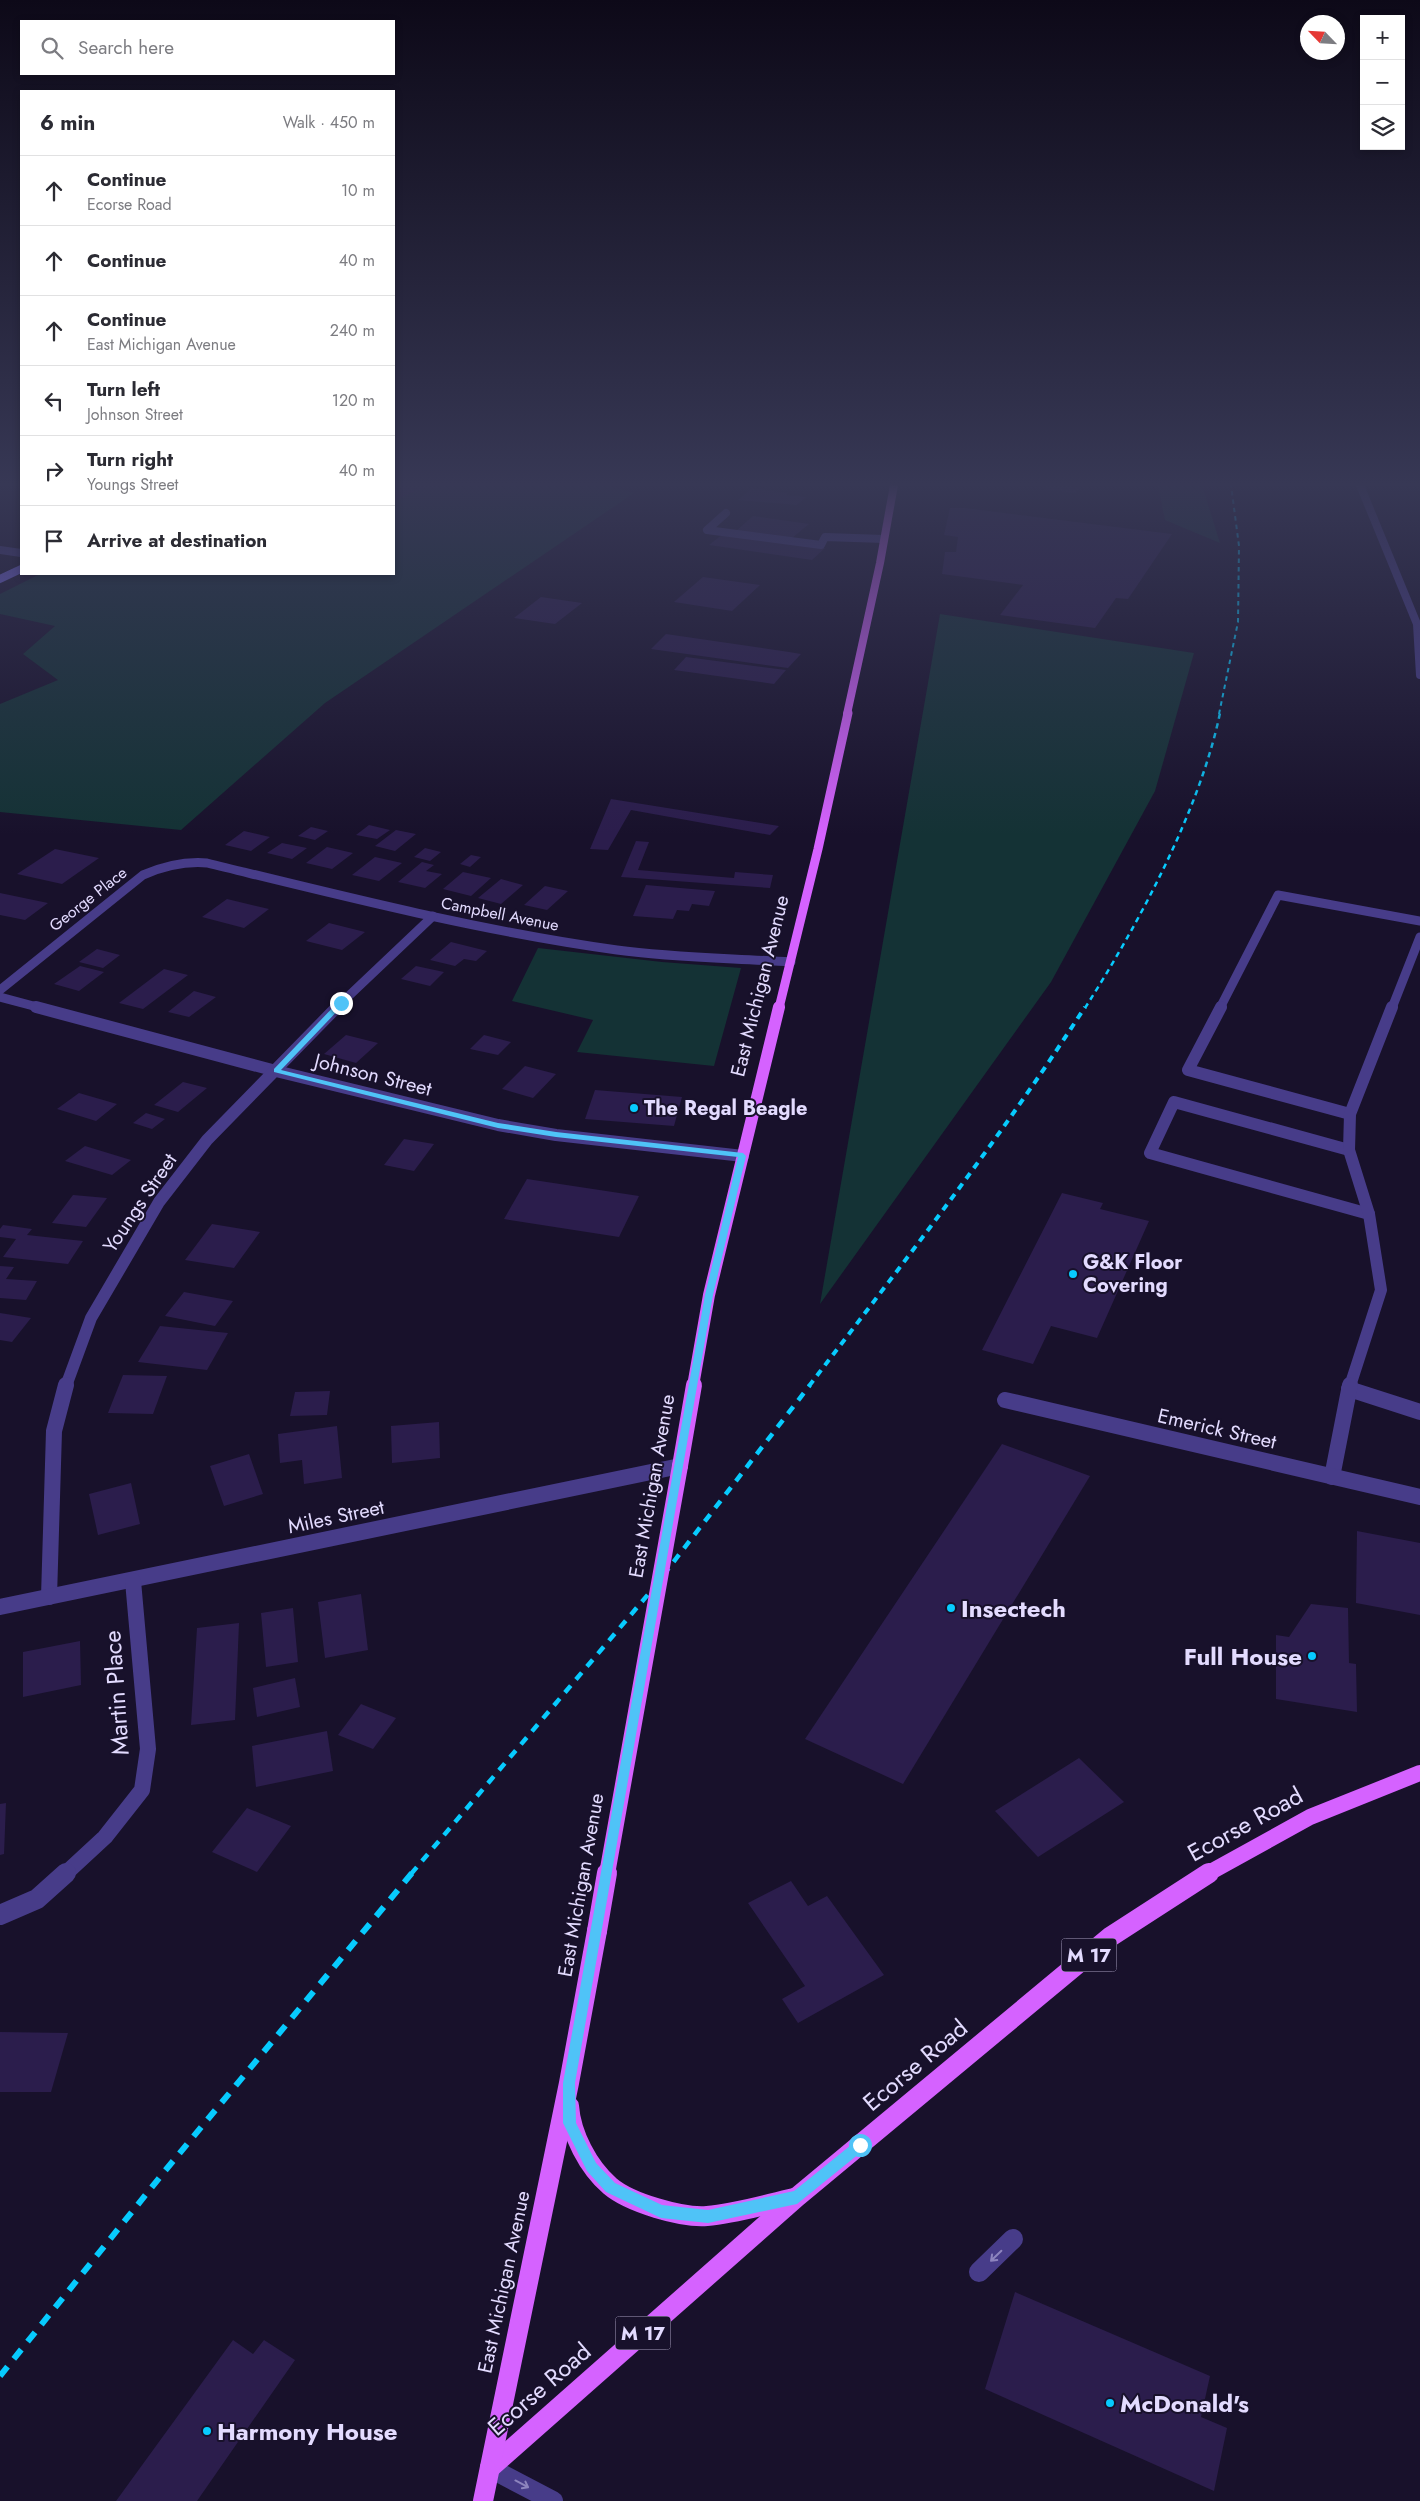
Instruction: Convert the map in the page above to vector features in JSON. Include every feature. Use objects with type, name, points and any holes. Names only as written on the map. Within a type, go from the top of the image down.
[{"type":"main road","name":"East Michigan Avenue","points":[[483,2501],[569,2083],[709,1295],[791,962],[842,741],[871,602]]},
{"type":"main road","name":"Ecorse Road","points":[[490,2468],[797,2197],[1110,1937],[1154,1906],[1211,1871],[1311,1817],[1420,1773]]},
{"type":"main road","points":[[569,2083],[570,2123],[592,2167],[611,2188],[661,2211],[708,2216],[797,2197]]},
{"type":"street","points":[[1408,602],[1417,624],[1420,675]]},
{"type":"street","name":"George Place","points":[[0,990],[143,875],[163,866],[188,861],[208,863]]},
{"type":"street","name":"Campbell Avenue","points":[[208,863],[433,916],[534,937],[619,951],[791,962]]},
{"type":"street","points":[[1350,1114],[1188,1070],[1278,894],[1420,921]]},
{"type":"street","name":"Youngs Street","points":[[49,1597],[54,1431],[69,1373],[91,1318],[159,1202],[207,1140],[341,1003],[433,916]]},
{"type":"street","points":[[1332,1476],[1350,1389],[1381,1290],[1370,1214],[1349,1150],[1350,1114],[1420,937]]},
{"type":"street","name":"Johnson Street","points":[[0,997],[276,1071],[498,1125],[556,1135],[743,1156]]},
{"type":"street","points":[[1349,1150],[1174,1102],[1150,1154],[1370,1214]]},
{"type":"street","points":[[1350,1389],[1420,1412]]},
{"type":"street","name":"Emerick Street","points":[[1005,1400],[1420,1497]]},
{"type":"street","name":"Miles Street","points":[[0,1607],[133,1581],[680,1466]]},
{"type":"street","name":"Martin Place","points":[[0,1915],[37,1899],[106,1837],[142,1790],[148,1749],[133,1581]]},
{"type":"street","points":[[979,2272],[1013,2239]]},
{"type":"street","points":[[490,2468],[553,2501]]},
{"type":"green space","points":[[0,602],[474,602],[325,703],[181,830],[0,812],[0,704],[58,680],[23,654],[55,626],[0,614]]},
{"type":"green space","points":[[940,614],[1194,653],[1155,791],[1051,982],[820,1304]]},
{"type":"green space","points":[[538,948],[662,962],[741,968],[714,1066],[577,1052],[593,1020],[512,1001]]},
{"type":"building","points":[[535,602],[582,603],[555,624],[514,618]]},
{"type":"building","points":[[674,602],[742,602],[732,611]]},
{"type":"building","points":[[1010,602],[1113,602],[1095,628],[1000,615]]},
{"type":"building","points":[[666,634],[801,654],[788,668],[651,649]]},
{"type":"building","points":[[686,657],[786,670],[774,684],[674,670]]},
{"type":"building","points":[[611,799],[779,826],[770,835],[631,810],[608,850],[590,849]]},
{"type":"building","points":[[369,825],[390,830],[377,839],[356,835]]},
{"type":"building","points":[[311,827],[328,831],[315,840],[298,836]]},
{"type":"building","points":[[396,830],[416,834],[395,851],[375,846]]},
{"type":"building","points":[[244,831],[270,837],[251,851],[225,845]]},
{"type":"building","points":[[636,841],[649,842],[638,870],[734,878],[735,872],[773,875],[770,888],[621,877]]},
{"type":"building","points":[[282,843],[307,848],[292,859],[267,853]]},
{"type":"building","points":[[327,847],[353,853],[332,869],[306,863]]},
{"type":"building","points":[[425,848],[441,852],[430,861],[414,857]]},
{"type":"building","points":[[55,849],[99,858],[62,884],[17,874]]},
{"type":"building","points":[[471,855],[481,857],[470,867],[460,864]]},
{"type":"building","points":[[375,857],[402,863],[379,881],[352,875]]},
{"type":"building","points":[[422,862],[434,865],[426,871],[442,874],[425,888],[398,882]]},
{"type":"building","points":[[463,872],[491,878],[471,896],[443,889]]},
{"type":"building","points":[[501,879],[523,885],[501,904],[478,898]]},
{"type":"building","points":[[646,885],[715,891],[709,906],[692,904],[689,911],[677,910],[673,919],[633,916]]},
{"type":"building","points":[[545,886],[568,891],[547,910],[524,905]]},
{"type":"building","points":[[0,893],[48,903],[25,920],[0,915]]},
{"type":"building","points":[[227,899],[269,909],[244,928],[202,917]]},
{"type":"building","points":[[329,923],[365,932],[342,950],[306,941]]},
{"type":"building","points":[[451,942],[487,951],[476,961],[464,959],[455,966],[430,960]]},
{"type":"building","points":[[97,949],[120,955],[103,968],[79,962]]},
{"type":"building","points":[[80,966],[104,972],[79,991],[54,984]]},
{"type":"building","points":[[416,966],[444,972],[430,986],[401,979]]},
{"type":"building","points":[[164,969],[188,975],[143,1009],[119,1003]]},
{"type":"building","points":[[194,991],[216,997],[189,1017],[168,1012]]},
{"type":"building","points":[[346,1035],[378,1043],[356,1063],[324,1054]]},
{"type":"building","points":[[484,1035],[511,1042],[498,1055],[470,1049]]},
{"type":"building","points":[[525,1066],[556,1074],[533,1098],[502,1089]]},
{"type":"building","points":[[183,1082],[207,1088],[178,1112],[154,1105]]},
{"type":"building","name":"The Regal Beagle","points":[[595,1090],[682,1097],[674,1126],[585,1119]]},
{"type":"building","points":[[79,1093],[117,1104],[96,1121],[57,1109]]},
{"type":"building","points":[[146,1113],[165,1119],[152,1129],[133,1123]]},
{"type":"building","points":[[404,1139],[434,1144],[414,1171],[384,1165]]},
{"type":"building","points":[[85,1146],[131,1160],[112,1175],[65,1161]]},
{"type":"building","points":[[527,1179],[639,1196],[619,1237],[504,1219]]},
{"type":"building","name":"G&K Floor Covering","points":[[1062,1193],[1103,1203],[1100,1209],[1149,1221],[1097,1338],[1051,1326],[1033,1364],[982,1350]]},
{"type":"building","points":[[73,1195],[107,1198],[86,1227],[52,1223]]},
{"type":"building","points":[[212,1224],[260,1232],[234,1268],[185,1260]]},
{"type":"building","points":[[3,1225],[32,1229],[27,1235],[83,1241],[68,1264],[3,1257],[16,1239],[0,1237],[0,1229]]},
{"type":"building","points":[[0,1266],[14,1267],[6,1279],[37,1281],[26,1300],[0,1298]]},
{"type":"building","points":[[184,1292],[233,1301],[215,1326],[165,1316]]},
{"type":"building","points":[[0,1313],[31,1318],[12,1342],[0,1340]]},
{"type":"building","points":[[160,1326],[228,1333],[207,1370],[138,1362]]},
{"type":"building","points":[[123,1375],[167,1376],[153,1414],[108,1413]]},
{"type":"building","points":[[330,1391],[327,1415],[290,1416],[295,1392]]},
{"type":"building","points":[[439,1422],[440,1458],[392,1463],[391,1426]]},
{"type":"building","points":[[337,1426],[342,1478],[304,1484],[302,1460],[280,1463],[278,1434]]},
{"type":"building","name":"Insectech","points":[[1002,1444],[1090,1476],[903,1784],[805,1739]]},
{"type":"building","points":[[249,1454],[263,1494],[224,1506],[210,1466]]},
{"type":"building","points":[[131,1483],[140,1524],[98,1535],[89,1494]]},
{"type":"building","points":[[1357,1531],[1420,1543],[1420,1615],[1356,1603]]},
{"type":"building","points":[[361,1594],[368,1650],[325,1658],[318,1602]]},
{"type":"building","name":"Full House","points":[[1311,1604],[1348,1608],[1349,1663],[1356,1664],[1357,1712],[1276,1699],[1276,1635],[1289,1637]]},
{"type":"building","points":[[293,1608],[298,1662],[266,1667],[261,1613]]},
{"type":"building","points":[[239,1623],[235,1720],[191,1725],[197,1628]]},
{"type":"building","points":[[80,1641],[81,1685],[23,1697],[23,1652]]},
{"type":"building","points":[[295,1678],[300,1707],[257,1717],[253,1688]]},
{"type":"building","points":[[361,1704],[396,1718],[373,1749],[338,1735]]},
{"type":"building","points":[[327,1731],[333,1771],[256,1787],[252,1746]]},
{"type":"building","points":[[1079,1758],[1124,1802],[1038,1857],[995,1811]]},
{"type":"building","points":[[6,1803],[4,1854],[0,1855],[0,1804]]},
{"type":"building","points":[[247,1808],[291,1826],[257,1872],[212,1852]]},
{"type":"building","points":[[791,1881],[808,1906],[827,1896],[884,1975],[798,2023],[782,1999],[805,1986],[748,1903]]},
{"type":"building","points":[[0,2032],[68,2033],[51,2092],[0,2092]]},
{"type":"building","name":"McDonald's","points":[[1015,2292],[1210,2376],[1201,2417],[1227,2428],[1214,2491],[985,2389]]},
{"type":"building","name":"Harmony House","points":[[233,2340],[253,2354],[264,2340],[295,2360],[197,2501],[116,2501]]},
{"type":"railway","points":[[1219,714],[1238,622],[1238,602]]},
{"type":"railway","points":[[1085,1008],[1126,941],[1165,866],[1198,788],[1211,750],[1220,713]]},
{"type":"railway","points":[[809,1386],[985,1152],[1085,1007]]},
{"type":"railway","points":[[411,1874],[651,1591],[810,1385]]},
{"type":"railway","points":[[0,2376],[164,2172],[412,1873]]},
{"type":"place","name":"The Regal Beagle","points":[[634,1108]]},
{"type":"place","name":"G&K Floor Covering","points":[[1073,1274]]},
{"type":"place","name":"Insectech","points":[[951,1608]]},
{"type":"place","name":"Full House","points":[[1312,1656]]},
{"type":"place","name":"McDonald's","points":[[1110,2403]]},
{"type":"place","name":"Harmony House","points":[[207,2431]]},
{"type":"route","points":[[341,1003],[276,1071],[498,1125],[536,1132],[743,1156],[709,1295],[569,2083],[570,2123],[592,2167],[611,2188],[661,2211],[708,2216],[797,2197],[860,2145]]}]
